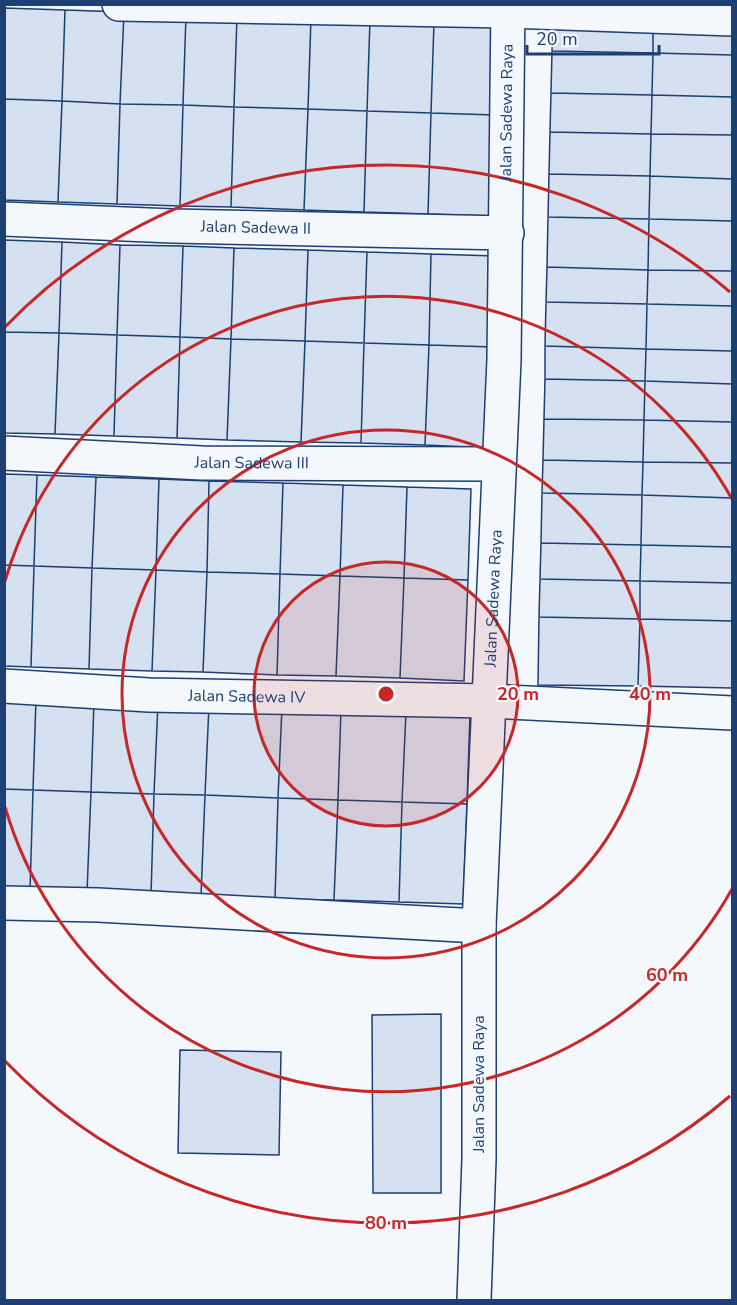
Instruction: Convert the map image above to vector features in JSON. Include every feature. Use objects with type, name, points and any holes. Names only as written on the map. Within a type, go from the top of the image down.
[{"type":"street","points":[[119,4],[508,8],[732,19]]},
{"type":"street","name":"Jalan Sadewa Raya","points":[[474,1300],[479,1159],[478,926],[500,464],[507,233],[508,8]]},
{"type":"street","name":"Jalan Sadewa II","points":[[4,219],[172,226],[507,233]]},
{"type":"street","name":"Jalan Sadewa III","points":[[4,453],[201,463],[500,464]]},
{"type":"street","name":"Jalan Sadewa IV","points":[[4,686],[149,694],[489,701],[732,712]]},
{"type":"street","points":[[4,903],[98,905],[478,926]]},
{"type":"building","points":[[4,8],[65,10],[62,101],[4,99]]},
{"type":"building","points":[[65,10],[124,12],[120,104],[62,101]]},
{"type":"building","points":[[124,12],[186,15],[183,105],[120,104]]},
{"type":"building","points":[[186,15],[237,16],[234,107],[183,105]]},
{"type":"building","points":[[553,15],[653,18],[653,53],[552,51]]},
{"type":"building","points":[[237,16],[311,18],[308,109],[234,107]]},
{"type":"building","points":[[311,18],[370,20],[367,111],[308,109]]},
{"type":"building","points":[[653,18],[732,19],[732,55],[653,53]]},
{"type":"building","points":[[370,20],[434,22],[431,113],[367,111]]},
{"type":"building","points":[[434,22],[498,24],[495,115],[431,113]]},
{"type":"building","points":[[552,51],[653,53],[652,95],[551,93]]},
{"type":"building","points":[[653,53],[732,55],[732,97],[652,95]]},
{"type":"building","points":[[551,93],[652,95],[651,134],[550,132]]},
{"type":"building","points":[[652,95],[732,97],[732,135],[651,134]]},
{"type":"building","points":[[4,99],[62,101],[58,202],[4,200]]},
{"type":"building","points":[[62,101],[120,104],[117,204],[58,202]]},
{"type":"building","points":[[120,104],[183,105],[180,206],[117,204]]},
{"type":"building","points":[[183,105],[234,107],[231,207],[180,206]]},
{"type":"building","points":[[234,107],[308,109],[304,210],[231,207]]},
{"type":"building","points":[[308,109],[367,111],[364,212],[304,210]]},
{"type":"building","points":[[367,111],[431,113],[428,214],[364,212]]},
{"type":"building","points":[[431,113],[495,115],[492,216],[428,214]]},
{"type":"building","points":[[550,132],[651,134],[650,176],[549,174]]},
{"type":"building","points":[[651,134],[732,135],[732,179],[650,176]]},
{"type":"building","points":[[549,174],[650,176],[649,219],[548,217]]},
{"type":"building","points":[[650,176],[732,179],[732,221],[649,219]]},
{"type":"building","points":[[548,217],[649,219],[648,270],[547,267]]},
{"type":"building","points":[[649,219],[732,221],[732,271],[648,270]]},
{"type":"building","points":[[4,240],[62,242],[59,333],[4,332]]},
{"type":"building","points":[[62,242],[120,245],[117,335],[59,333]]},
{"type":"building","points":[[120,245],[183,246],[180,337],[117,335]]},
{"type":"building","points":[[183,246],[234,248],[231,339],[180,337]]},
{"type":"building","points":[[234,248],[308,250],[305,341],[231,339]]},
{"type":"building","points":[[308,250],[367,252],[364,343],[305,341]]},
{"type":"building","points":[[367,252],[431,254],[429,345],[364,343]]},
{"type":"building","points":[[431,254],[496,256],[493,347],[429,345]]},
{"type":"building","points":[[547,267],[648,270],[647,304],[546,302]]},
{"type":"building","points":[[648,270],[732,271],[732,306],[647,304]]},
{"type":"building","points":[[546,302],[647,304],[646,349],[545,346]]},
{"type":"building","points":[[647,304],[732,306],[732,351],[646,349]]},
{"type":"building","points":[[4,332],[59,333],[55,434],[4,433]]},
{"type":"building","points":[[59,333],[117,335],[114,436],[55,434]]},
{"type":"building","points":[[117,335],[180,337],[177,438],[114,436]]},
{"type":"building","points":[[180,337],[231,339],[227,440],[177,438]]},
{"type":"building","points":[[231,339],[305,341],[301,442],[227,440]]},
{"type":"building","points":[[305,341],[364,343],[361,443],[301,442]]},
{"type":"building","points":[[364,343],[429,345],[425,445],[361,443]]},
{"type":"building","points":[[429,345],[493,347],[489,448],[425,445]]},
{"type":"building","points":[[545,346],[646,349],[645,381],[545,379]]},
{"type":"building","points":[[646,349],[732,351],[732,384],[645,381]]},
{"type":"building","points":[[545,379],[645,381],[644,420],[544,419]]},
{"type":"building","points":[[645,381],[732,384],[732,422],[644,420]]},
{"type":"building","points":[[544,419],[644,420],[643,462],[543,460]]},
{"type":"building","points":[[644,420],[732,422],[732,463],[643,462]]},
{"type":"building","points":[[543,460],[643,462],[642,495],[542,493]]},
{"type":"building","points":[[643,462],[732,463],[732,498],[642,495]]},
{"type":"building","points":[[4,474],[37,475],[34,566],[4,565]]},
{"type":"building","points":[[37,475],[96,477],[92,568],[34,566]]},
{"type":"building","points":[[96,477],[159,479],[156,570],[92,568]]},
{"type":"building","points":[[159,479],[209,481],[207,572],[156,570]]},
{"type":"building","points":[[209,481],[283,483],[280,574],[207,572]]},
{"type":"building","points":[[283,483],[343,485],[340,576],[280,574]]},
{"type":"building","points":[[343,485],[407,487],[404,578],[340,576]]},
{"type":"building","points":[[407,487],[471,489],[468,580],[404,578]]},
{"type":"building","points":[[542,493],[642,495],[641,545],[541,543]]},
{"type":"building","points":[[642,495],[732,498],[732,547],[641,545]]},
{"type":"building","points":[[541,543],[641,545],[640,581],[540,579]]},
{"type":"building","points":[[641,545],[732,547],[732,583],[640,581]]},
{"type":"building","points":[[4,565],[34,566],[31,667],[4,666]]},
{"type":"building","points":[[34,566],[92,568],[89,669],[31,667]]},
{"type":"building","points":[[92,568],[156,570],[152,671],[89,669]]},
{"type":"building","points":[[156,570],[207,572],[203,672],[152,671]]},
{"type":"building","points":[[207,572],[280,574],[277,675],[203,672]]},
{"type":"building","points":[[280,574],[340,576],[336,676],[277,675]]},
{"type":"building","points":[[340,576],[404,578],[400,678],[336,676]]},
{"type":"building","points":[[404,578],[468,580],[464,681],[400,678]]},
{"type":"building","points":[[540,579],[640,581],[640,619],[539,617]]},
{"type":"building","points":[[640,581],[732,583],[732,621],[640,619]]},
{"type":"building","points":[[539,617],[640,619],[638,686],[538,685]]},
{"type":"building","points":[[640,619],[732,621],[732,688],[638,686]]},
{"type":"building","points":[[4,698],[36,699],[33,790],[4,789]]},
{"type":"building","points":[[36,699],[94,701],[91,792],[33,790]]},
{"type":"building","points":[[94,701],[158,703],[154,794],[91,792]]},
{"type":"building","points":[[158,703],[209,705],[205,795],[154,794]]},
{"type":"building","points":[[209,705],[282,707],[278,798],[205,795]]},
{"type":"building","points":[[282,707],[341,709],[338,800],[278,798]]},
{"type":"building","points":[[341,709],[406,711],[402,802],[338,800]]},
{"type":"building","points":[[406,711],[470,713],[467,804],[402,802]]},
{"type":"building","points":[[4,789],[33,790],[30,891],[4,890]]},
{"type":"building","points":[[33,790],[91,792],[87,892],[30,891]]},
{"type":"building","points":[[91,792],[154,794],[151,895],[87,892]]},
{"type":"building","points":[[154,794],[205,795],[201,896],[151,895]]},
{"type":"building","points":[[205,795],[278,798],[275,899],[201,896]]},
{"type":"building","points":[[278,798],[338,800],[334,900],[275,899]]},
{"type":"building","points":[[338,800],[402,802],[399,902],[334,900]]},
{"type":"building","points":[[402,802],[467,804],[463,904],[399,902]]},
{"type":"building","points":[[441,1014],[441,1193],[373,1193],[372,1015]]},
{"type":"building","points":[[180,1050],[281,1052],[279,1155],[178,1153]]}]
